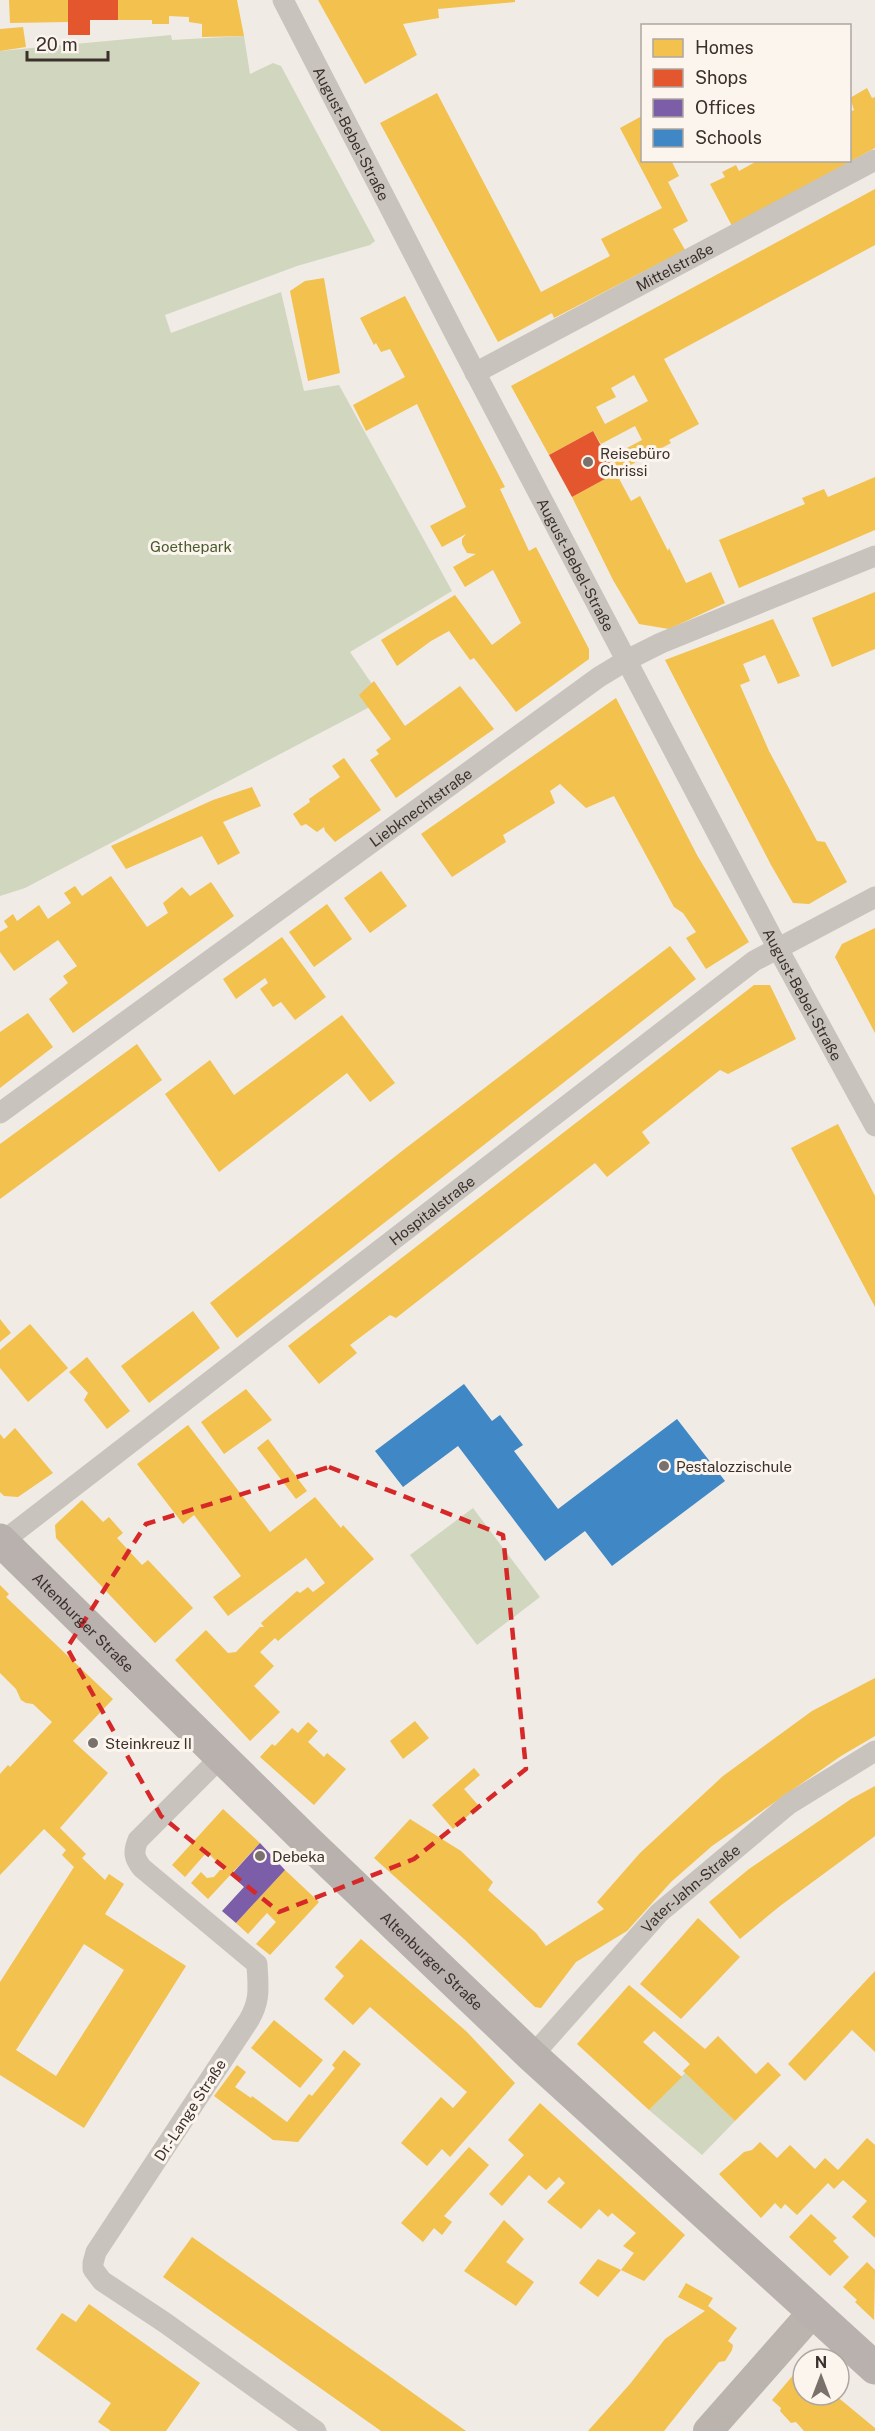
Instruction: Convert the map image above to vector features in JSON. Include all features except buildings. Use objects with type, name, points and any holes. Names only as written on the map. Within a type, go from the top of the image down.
[{"type":"main road","name":"Altenburger Straße","points":[[1,1541],[221,1757],[532,2056],[875,2368]]},
{"type":"street","name":"August-Bebel-Straße","points":[[284,0],[475,373],[777,947],[875,1126]]},
{"type":"street","name":"Mittelstraße","points":[[475,373],[875,160]]},
{"type":"street","name":"Liebknechtstraße","points":[[0,1113],[590,684],[627,660],[661,643],[875,556]]},
{"type":"street","name":"Hospitalstraße","points":[[1,1541],[744,968],[777,947],[875,897]]},
{"type":"street","name":"Vater-Jahn-Straße","points":[[532,2056],[659,1913],[789,1804],[875,1751]]},
{"type":"street","name":"Dr.-Lange Straße","points":[[221,1757],[138,1840],[134,1849],[135,1859],[142,1868],[257,1964],[259,1996],[256,2008],[96,2252],[93,2269],[102,2281],[164,2322],[316,2431]]},
{"type":"street","points":[[708,2431],[812,2313]]},
{"type":"highlighted area","points":[[329,1467],[503,1535],[526,1769],[414,1859],[279,1912],[161,1816],[67,1648],[146,1524]]},
{"type":"green space","name":"Goethepark","points":[[171,35],[172,40],[244,36],[250,74],[273,63],[281,66],[375,241],[370,245],[297,266],[165,315],[171,333],[281,292],[304,391],[339,385],[452,591],[350,652],[383,700],[25,888],[0,896],[0,51]]},
{"type":"green space","points":[[473,1508],[540,1597],[477,1645],[410,1555]]},
{"type":"green space","points":[[685,2073],[735,2121],[702,2155],[649,2110]]},
{"type":"place","name":"Reisebüro Chrissi","points":[[588,462]]},
{"type":"place","name":"Pestalozzischule","points":[[664,1466]]},
{"type":"place","name":"Steinkreuz II","points":[[93,1743]]},
{"type":"place","name":"Debeka","points":[[260,1856]]}]
